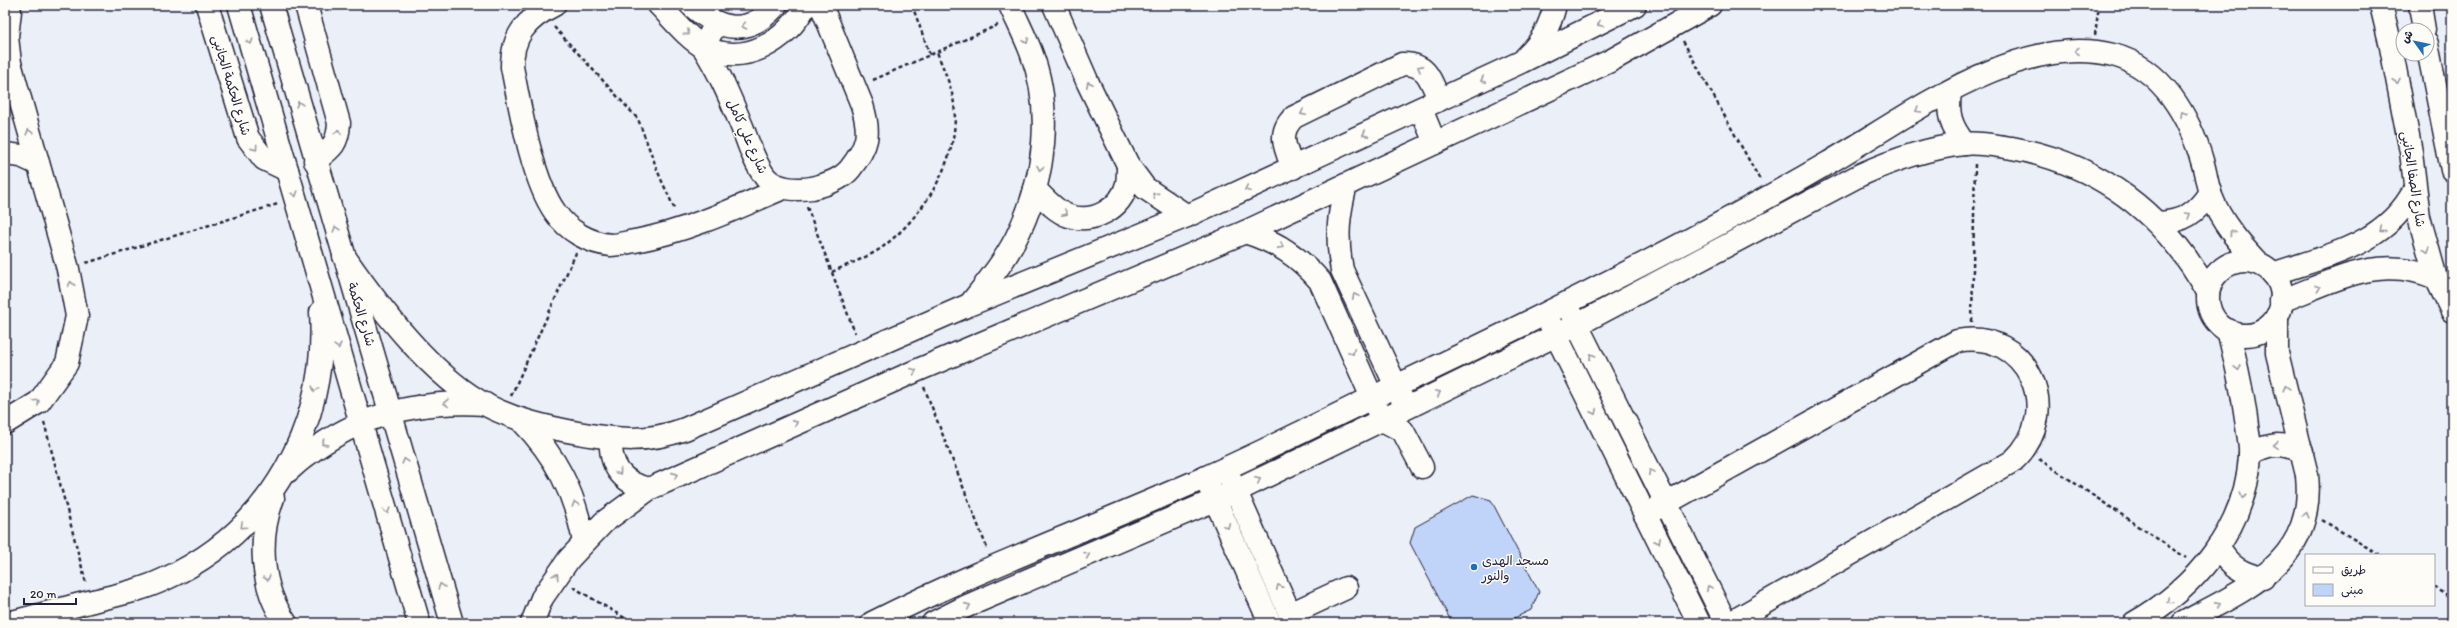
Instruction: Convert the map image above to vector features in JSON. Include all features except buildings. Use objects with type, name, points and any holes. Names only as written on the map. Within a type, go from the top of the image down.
[{"type":"street","name":"شارع الحكمة الجانبى","points":[[207,5],[248,138],[264,159],[287,170]]},
{"type":"street","points":[[239,5],[419,623]]},
{"type":"street","name":"شارع الحكمة","points":[[271,5],[452,623]]},
{"type":"street","points":[[306,5],[339,123],[339,136],[333,148],[316,161]]},
{"type":"street","name":"شارع علي كامل","points":[[659,5],[703,47],[722,77],[755,159],[767,179],[792,189]]},
{"type":"street","points":[[692,5],[716,24],[730,27],[743,27],[757,22],[776,5]]},
{"type":"street","name":"شارع علي كامل","points":[[703,47],[723,53],[744,53],[764,47],[782,37],[797,22],[806,5]]},
{"type":"street","points":[[547,9],[523,26],[516,39],[512,53],[512,68],[532,154],[546,196],[555,212],[568,226],[583,237],[597,243],[613,245],[649,238],[710,220],[792,189],[825,186],[846,173],[862,154],[867,138],[867,122],[856,88],[821,5]]},
{"type":"street","points":[[1054,5],[1088,83],[1128,165],[1145,188],[1187,216]]},
{"type":"street","points":[[1521,62],[1539,44],[1551,22],[1555,5]]},
{"type":"street","points":[[8,623],[164,580],[198,563],[228,541],[255,515],[281,480],[320,445],[361,422],[391,411],[438,403],[503,412],[551,428],[611,438],[649,440],[667,436],[971,304],[1187,216],[1430,105],[1521,62],[1634,5]]},
{"type":"street","points":[[532,623],[542,598],[556,577],[584,542],[626,504],[649,488],[918,370],[1245,232],[1610,61],[1710,5]]},
{"type":"street","name":"شارع الصفا الجانبى","points":[[2381,5],[2395,36]]},
{"type":"street","points":[[2420,5],[2423,22]]},
{"type":"street","points":[[5,423],[39,402],[67,363],[77,316],[68,269],[10,64],[7,37],[11,10]]},
{"type":"street","points":[[971,304],[1000,265],[1020,230],[1035,189],[1041,165],[1044,131],[1042,98],[1032,53],[1013,11]]},
{"type":"street","points":[[703,47],[716,24]]},
{"type":"street","points":[[872,623],[994,566],[1226,468],[1567,305],[1769,197],[1950,92],[1981,76],[2015,61],[2052,53],[2092,51],[2118,56],[2144,70],[2167,89],[2183,114],[2195,139],[2210,192],[2230,230],[2266,268],[2280,287],[2277,353],[2302,452],[2309,494],[2307,512],[2294,543],[2280,562],[2263,578],[2183,623]]},
{"type":"street","name":"شارع الصفا الجانبى","points":[[2400,62],[2419,217],[2436,278],[2452,311]]},
{"type":"street","points":[[2431,62],[2452,170]]},
{"type":"street","points":[[1293,168],[1283,142],[1283,133],[1290,120],[1402,64],[1416,65],[1428,72],[1430,105],[1435,143]]},
{"type":"street","points":[[1950,92],[1948,109],[1950,122],[1970,144]]},
{"type":"street","points":[[933,623],[967,606],[1236,490],[1577,325],[1860,175],[1890,162],[1912,155],[1970,144],[2026,151],[2083,171],[2135,203],[2158,223],[2178,244],[2208,292]]},
{"type":"street","points":[[5,154],[21,156],[38,164]]},
{"type":"street","points":[[1035,189],[1052,206],[1068,216],[1088,219],[1103,214],[1118,202],[1127,184],[1128,165]]},
{"type":"street","points":[[1346,185],[1338,227],[1338,248],[1342,270],[1406,408],[1403,432]]},
{"type":"street","points":[[2415,189],[2406,207],[2377,234],[2360,243],[2266,268],[2238,262],[2221,269],[2212,279],[2208,292],[2209,307],[2216,321],[2228,330],[2241,334],[2255,333],[2268,326],[2279,308],[2367,270],[2386,266],[2405,268],[2436,278]]},
{"type":"street","points":[[2158,223],[2174,222],[2189,216],[2201,206],[2210,192]]},
{"type":"street","points":[[1245,232],[1267,239],[1287,249],[1305,264],[1320,281],[1382,420],[1403,432],[1422,467]]},
{"type":"street","points":[[344,256],[368,290],[399,328],[451,381],[503,412],[552,455],[564,475],[573,497],[584,542]]},
{"type":"street","points":[[286,623],[272,596],[265,568],[263,540],[268,512],[304,428],[318,380],[322,330],[319,280]]},
{"type":"street","points":[[1567,305],[1726,623]]},
{"type":"street","points":[[1546,314],[1699,623]]},
{"type":"street","points":[[2134,623],[2158,610],[2178,593],[2201,569],[2218,547],[2241,502],[2248,477],[2250,454],[2238,370],[2228,330]]},
{"type":"street","points":[[1645,515],[1667,504],[1939,349],[1956,341],[1972,338],[1993,342],[2012,353],[2026,368],[2036,388],[2039,409],[2036,430],[2026,449],[1997,472],[1730,623]]},
{"type":"street","points":[[611,438],[613,462],[618,472],[637,486],[649,488]]},
{"type":"street","points":[[2250,454],[2262,447],[2276,444],[2290,446],[2302,452]]},
{"type":"street","points":[[1226,468],[1292,618],[1346,588]]},
{"type":"street","points":[[1205,477],[1270,623]]},
{"type":"street","points":[[2218,547],[2226,560],[2236,569],[2249,576],[2263,578]]},
{"type":"street","points":[[514,623],[542,598]]},
{"type":"path","points":[[912,5],[930,55]]},
{"type":"path","points":[[2092,51],[2099,5]]},
{"type":"path","points":[[547,9],[638,119],[660,177],[684,228]]},
{"type":"path","points":[[856,88],[937,52],[1013,11]]},
{"type":"path","points":[[1674,26],[1769,197]]},
{"type":"path","points":[[832,272],[883,247],[922,207],[937,184],[950,152],[955,127],[954,103],[937,52]]},
{"type":"path","points":[[1970,144],[1972,338]]},
{"type":"path","points":[[792,189],[832,272],[862,352]]},
{"type":"path","points":[[68,269],[296,198]]},
{"type":"path","points":[[503,412],[583,237]]},
{"type":"path","points":[[918,370],[994,566]]},
{"type":"path","points":[[39,402],[90,601]]},
{"type":"path","points":[[2026,449],[2201,569]]},
{"type":"path","points":[[2307,512],[2378,554]]},
{"type":"path","points":[[556,577],[633,623]]},
{"type":"path","points":[[2435,588],[2452,598]]},
{"type":"place","name":"مسجد الهدى والنور","points":[[1474,567]]}]
